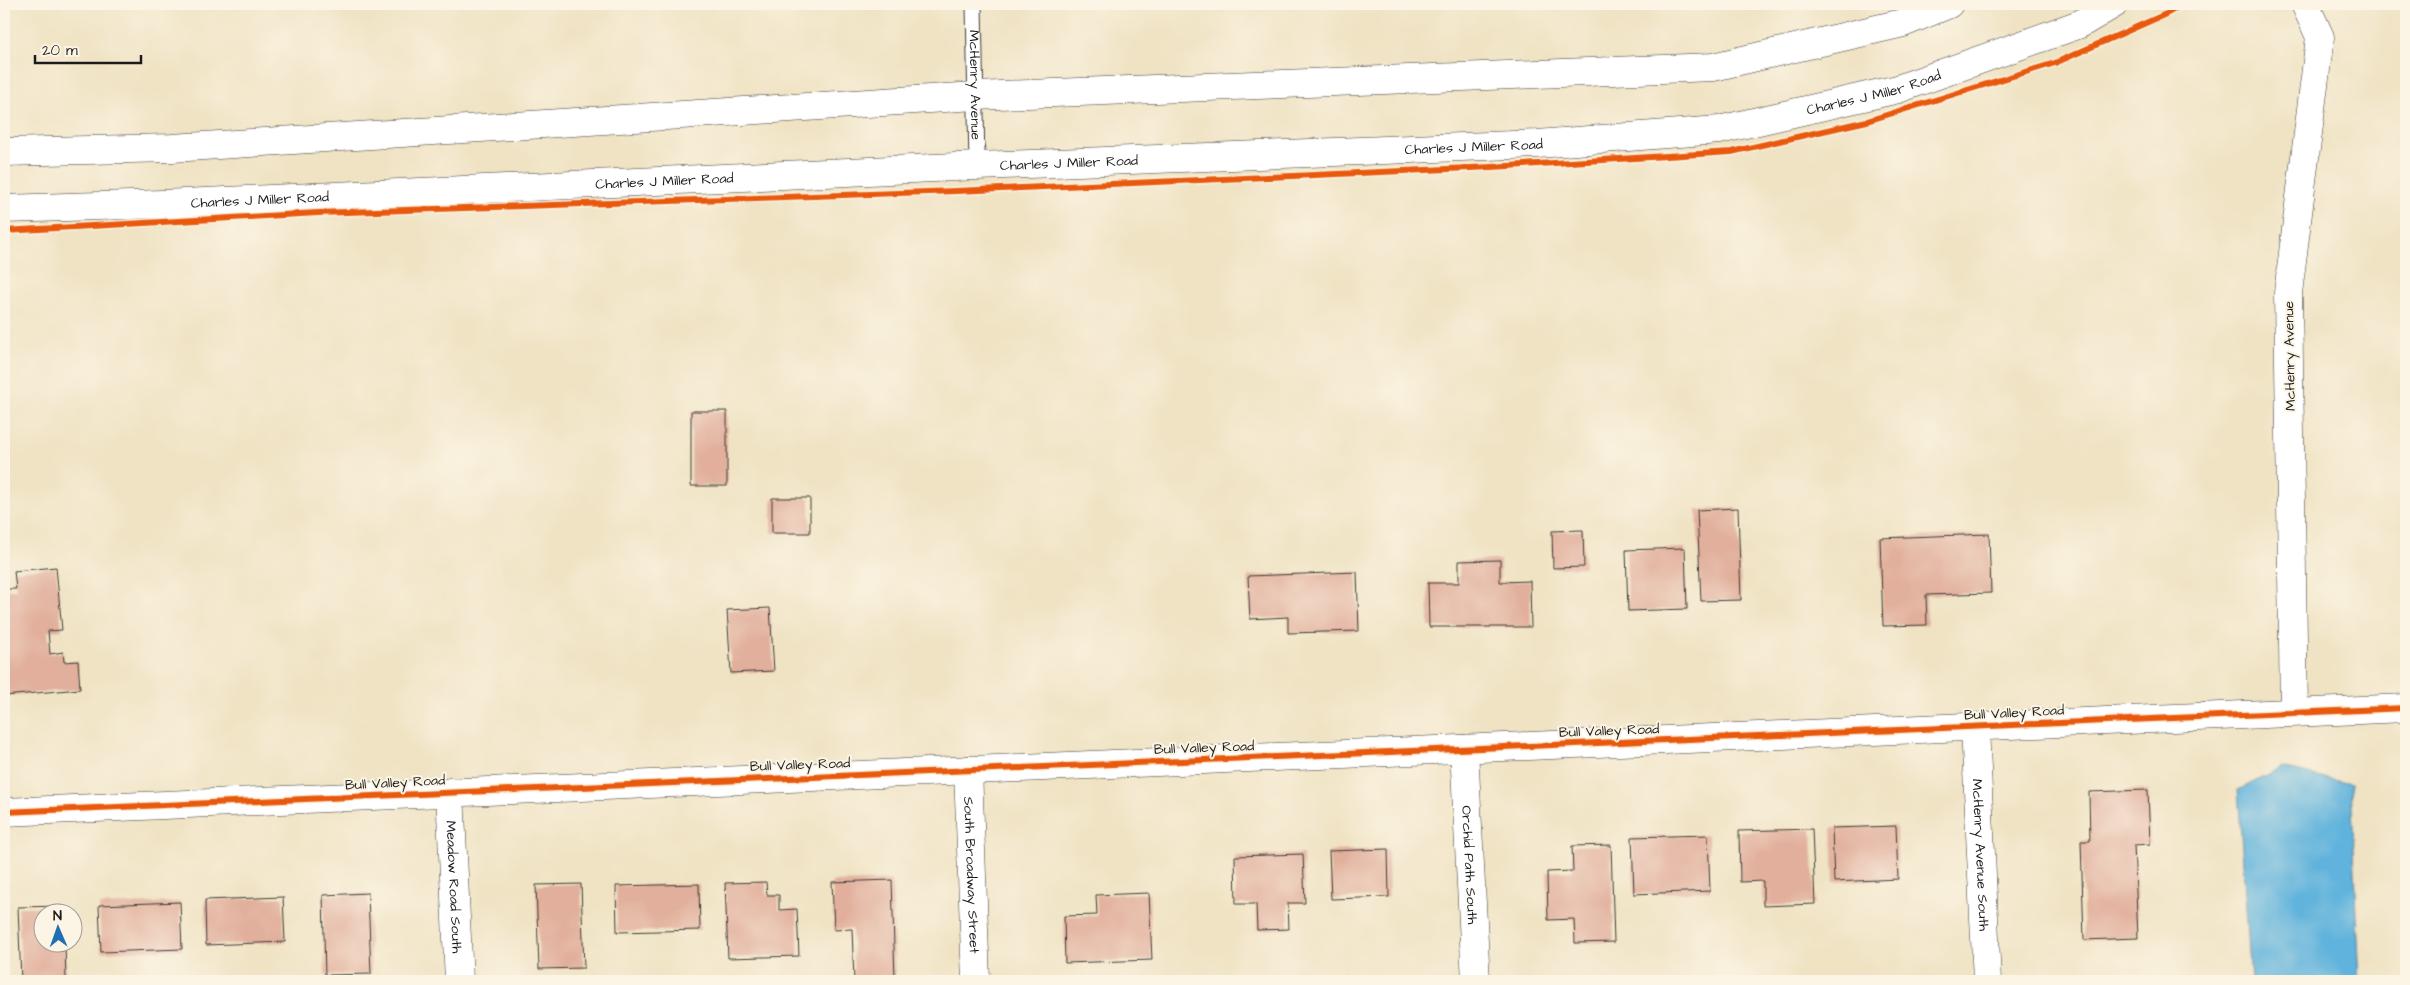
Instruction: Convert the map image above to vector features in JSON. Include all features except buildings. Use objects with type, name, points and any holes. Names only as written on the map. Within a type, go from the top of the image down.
[{"type":"street","points":[[4,152],[172,148],[976,96],[1713,67],[1903,23],[1949,4]]},
{"type":"street","name":"Charles J Miller Road","points":[[4,209],[162,204],[977,166],[1537,144],[1719,130],[1898,89],[2080,24],[2114,4]]},
{"type":"street","name":"McHenry Avenue","points":[[2294,712],[2288,293],[2320,37],[2305,4]]},
{"type":"street","name":"Bull Valley Road","points":[[4,812],[2406,708]]},
{"type":"street","name":"McHenry Avenue South","points":[[1976,727],[1987,981]]},
{"type":"street","name":"Orchid Path South","points":[[1464,749],[1476,981]]},
{"type":"street","name":"South Broadway Street","points":[[968,770],[976,981]]},
{"type":"street","name":"Meadow Road South","points":[[450,792],[459,981]]},
{"type":"lane","name":"McHenry Avenue","points":[[974,4],[977,166]]},
{"type":"water","points":[[2282,768],[2351,784],[2360,981],[2251,981],[2238,790]]},
{"type":"cycle path","points":[[4,231],[318,213],[956,191],[1492,167],[1731,152],[1867,121],[2055,63],[2166,14],[2184,4]]},
{"type":"cycle path","points":[[4,812],[2406,708]]}]
